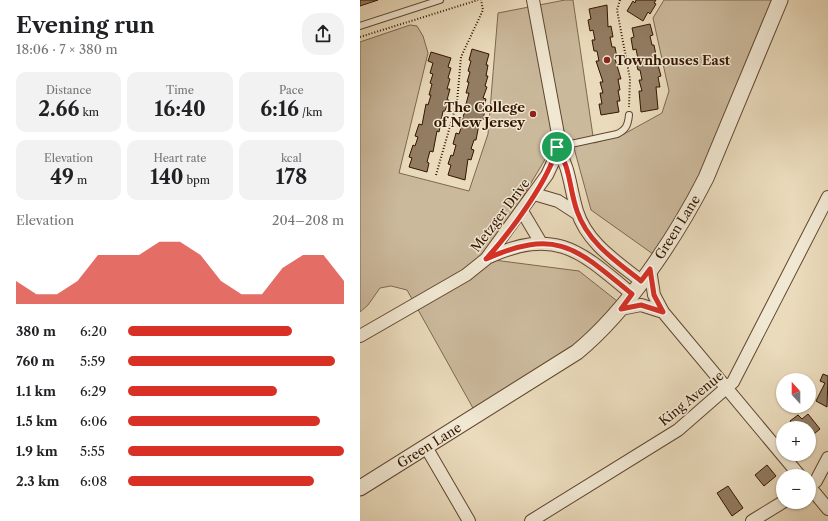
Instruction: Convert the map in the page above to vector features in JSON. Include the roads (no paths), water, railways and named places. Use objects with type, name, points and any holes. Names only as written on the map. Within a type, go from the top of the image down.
[{"type":"street","name":"Metzger Drive","points":[[360,336],[466,275],[486,259],[522,211],[551,168],[557,147],[555,115],[533,0]]},
{"type":"street","name":"Green Lane","points":[[360,488],[577,352],[600,332],[621,309],[650,269],[693,204],[706,178],[780,0]]},
{"type":"street","points":[[557,147],[565,160],[578,214],[593,240],[604,251],[641,281]]},
{"type":"street","points":[[534,194],[564,204],[578,214]]},
{"type":"street","name":"King Avenue","points":[[531,521],[678,430],[727,389],[738,376],[828,198]]},
{"type":"street","points":[[522,211],[541,243]]},
{"type":"street","points":[[486,259],[523,245],[541,243],[566,247],[589,258],[632,294]]},
{"type":"street","points":[[650,269],[654,295],[663,312],[794,469]]},
{"type":"street","points":[[621,309],[641,305],[663,312]]},
{"type":"street","points":[[426,447],[469,521]]},
{"type":"street","points":[[816,478],[828,458]]},
{"type":"street","points":[[816,482],[828,476]]},
{"type":"street","points":[[816,490],[828,508]]},
{"type":"street","points":[[752,521],[776,506]]},
{"type":"lane","points":[[360,26],[440,0]]},
{"type":"lane","points":[[557,147],[617,134],[624,131],[628,123],[629,115]]},
{"type":"place","name":"Townhouses East","points":[[607,60]]},
{"type":"place","name":"The College of New Jersey","points":[[533,114]]}]
